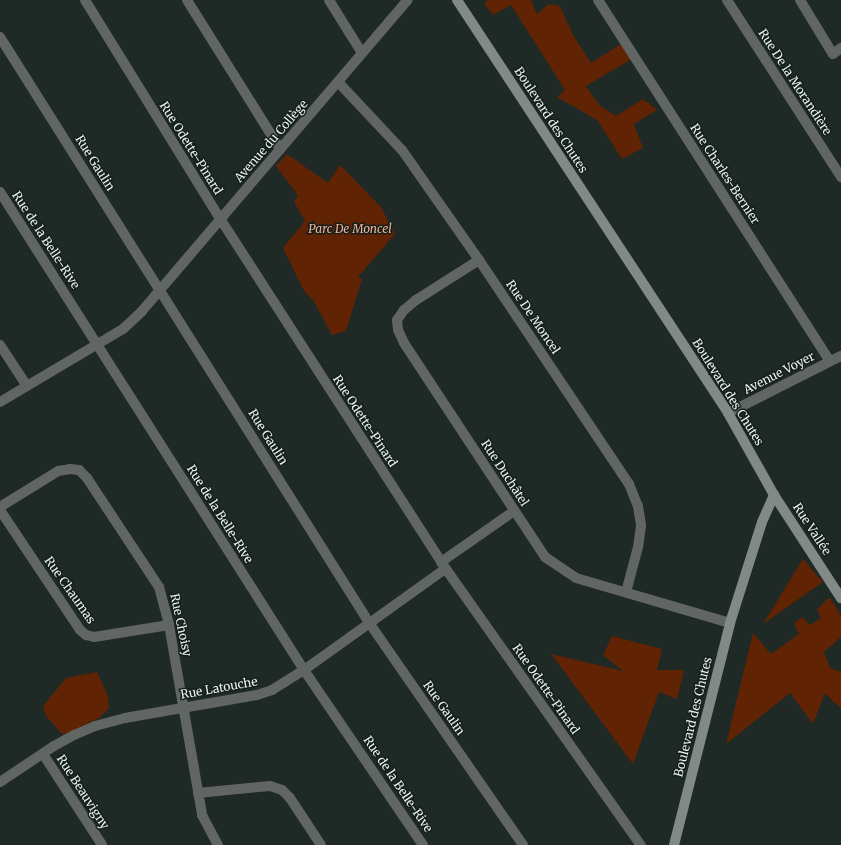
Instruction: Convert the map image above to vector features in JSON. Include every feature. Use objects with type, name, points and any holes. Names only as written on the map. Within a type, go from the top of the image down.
[{"type":"street","name":"Rue Odette-Pinard","points":[[85,0],[221,220],[443,566],[641,845]]},
{"type":"street","points":[[188,0],[280,149]]},
{"type":"street","points":[[330,0],[362,53]]},
{"type":"street","name":"Avenue du Collège","points":[[0,402],[123,329],[142,311],[280,149],[339,83],[362,53],[408,0]]},
{"type":"street","name":"Boulevard des Chutes","points":[[457,0],[728,413],[774,496],[762,522],[730,623],[674,845]]},
{"type":"street","name":"Rue Charles-Bernier","points":[[598,0],[830,361]]},
{"type":"street","name":"Rue De la Morandière","points":[[727,0],[841,177]]},
{"type":"street","points":[[800,0],[833,54],[841,48]]},
{"type":"street","name":"Rue Gaulin","points":[[0,37],[370,624],[523,845]]},
{"type":"street","name":"Rue De Moncel","points":[[339,83],[402,150],[479,260],[629,484],[638,506],[641,526],[638,547],[626,592]]},
{"type":"street","name":"Rue de la Belle-Rive","points":[[0,192],[304,670],[424,845]]},
{"type":"street","name":"Rue Duchâtel","points":[[479,260],[416,300],[404,310],[397,320],[398,330],[404,343],[545,556],[560,569],[576,578],[730,623]]},
{"type":"street","points":[[0,345],[27,386]]},
{"type":"street","name":"Avenue Voyer","points":[[728,413],[841,356]]},
{"type":"street","name":"Rue Choisy","points":[[0,508],[58,471],[70,468],[79,470],[87,478],[159,587],[169,625],[202,815],[218,845]]},
{"type":"street","name":"Rue Vallée","points":[[774,496],[841,598]]},
{"type":"street","name":"Rue Chaumas","points":[[0,508],[80,630],[86,635],[94,637],[169,625]]},
{"type":"street","name":"Rue Latouche","points":[[0,782],[74,735],[95,726],[125,718],[257,695],[272,690],[304,670],[370,624],[514,511]]},
{"type":"street","name":"Rue Beauvigny","points":[[43,754],[102,845]]},
{"type":"street","points":[[198,793],[270,786],[282,790],[290,798],[321,845]]},
{"type":"green space","points":[[488,0],[531,0],[537,14],[549,4],[560,6],[573,35],[591,63],[624,42],[632,59],[586,86],[600,106],[616,116],[643,99],[657,110],[634,124],[643,148],[622,159],[597,120],[557,97],[565,90],[511,5],[493,15],[484,3]]},
{"type":"green space","name":"Parc De Moncel","points":[[287,154],[328,183],[340,165],[381,207],[395,234],[358,277],[362,279],[346,331],[332,335],[313,300],[304,291],[283,248],[305,221],[294,202],[298,195],[276,166]]},
{"type":"green space","points":[[803,559],[823,582],[763,624]]},
{"type":"green space","points":[[829,597],[841,615],[841,637],[824,652],[830,668],[841,672],[841,709],[825,693],[813,724],[790,693],[726,744],[753,633],[771,654],[799,634],[794,623],[802,617],[810,625],[821,618],[817,610]]},
{"type":"green space","points":[[612,636],[662,649],[657,670],[684,670],[677,699],[659,692],[633,764],[551,654],[623,671],[603,655]]},
{"type":"green space","points":[[97,672],[108,696],[109,708],[99,718],[63,735],[46,716],[43,706],[66,678]]}]
